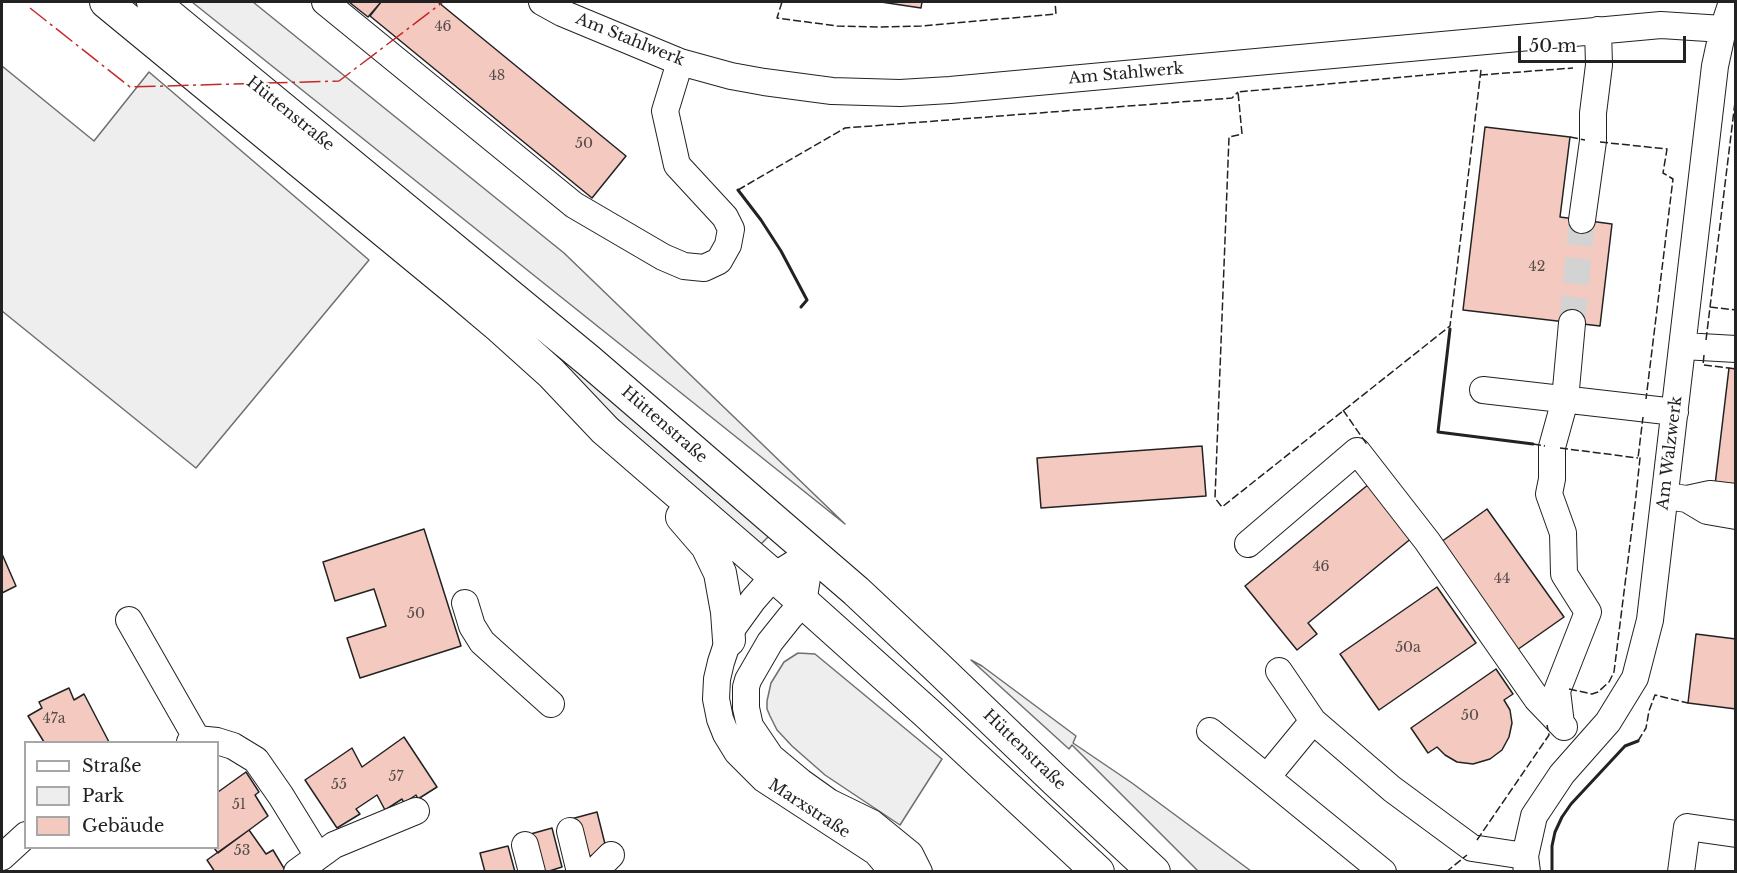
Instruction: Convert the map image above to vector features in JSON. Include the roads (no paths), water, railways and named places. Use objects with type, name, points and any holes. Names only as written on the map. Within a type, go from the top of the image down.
[{"type":"main road","name":"Hüttenstraße","points":[[106,2],[456,290],[551,373],[605,430],[774,576],[927,713],[1098,872]]},
{"type":"main road","name":"Hüttenstraße","points":[[153,2],[588,360],[856,591],[1154,872]]},
{"type":"main road","points":[[605,430],[707,546],[720,573],[729,640]]},
{"type":"street","points":[[325,2],[574,205],[663,257],[684,267],[704,268],[719,261],[728,245],[730,229],[725,217],[677,165],[665,111],[680,62]]},
{"type":"street","name":"Am Stahlwerk","points":[[542,2],[562,13],[680,62],[730,76],[832,91],[900,93],[1661,25],[1723,28]]},
{"type":"street","name":"Am Walzwerk","points":[[1526,864],[1534,816],[1562,774],[1608,722],[1635,678],[1650,620],[1676,498],[1675,411],[1725,67],[1723,28],[1732,2]]},
{"type":"street","points":[[1582,220],[1593,141],[1593,114],[1599,65],[1598,30]]},
{"type":"street","points":[[1561,724],[1557,691],[1588,612],[1563,573],[1563,533],[1549,494],[1552,479],[1552,447],[1565,399],[1572,323]]},
{"type":"street","points":[[1683,346],[1732,351]]},
{"type":"street","points":[[1483,390],[1675,411]]},
{"type":"street","points":[[1248,544],[1357,451],[1427,541],[1537,699],[1584,751]]},
{"type":"street","points":[[1676,498],[1710,494],[1736,497]]},
{"type":"street","points":[[1676,498],[1707,512],[1736,516]]},
{"type":"street","name":"Marxstraße","points":[[811,553],[774,576],[732,629],[718,671],[716,699],[723,727],[737,752],[764,779],[876,852],[893,872]]},
{"type":"street","points":[[803,603],[811,553]]},
{"type":"street","points":[[465,603],[472,626],[482,642],[550,704]]},
{"type":"street","name":"Marxstraße","points":[[803,603],[770,642],[748,680],[746,708],[750,726],[771,757],[829,802],[872,823],[910,854],[919,872]]},
{"type":"street","points":[[129,620],[194,741],[217,741]]},
{"type":"street","points":[[1279,671],[1313,721],[1392,789],[1472,848],[1526,864]]},
{"type":"street","points":[[1268,777],[1313,721]]},
{"type":"street","points":[[1210,731],[1383,872]]},
{"type":"street","points":[[219,742],[233,746],[256,760],[318,856]]},
{"type":"street","points":[[297,872],[334,845],[416,811]]},
{"type":"street","points":[[1681,872],[1687,827],[1736,834]]},
{"type":"street","points":[[570,831],[580,872]]},
{"type":"street","points":[[2,857],[24,837]]},
{"type":"street","points":[[525,845],[532,872]]},
{"type":"tunnel","points":[[1572,323],[1582,220]]}]
